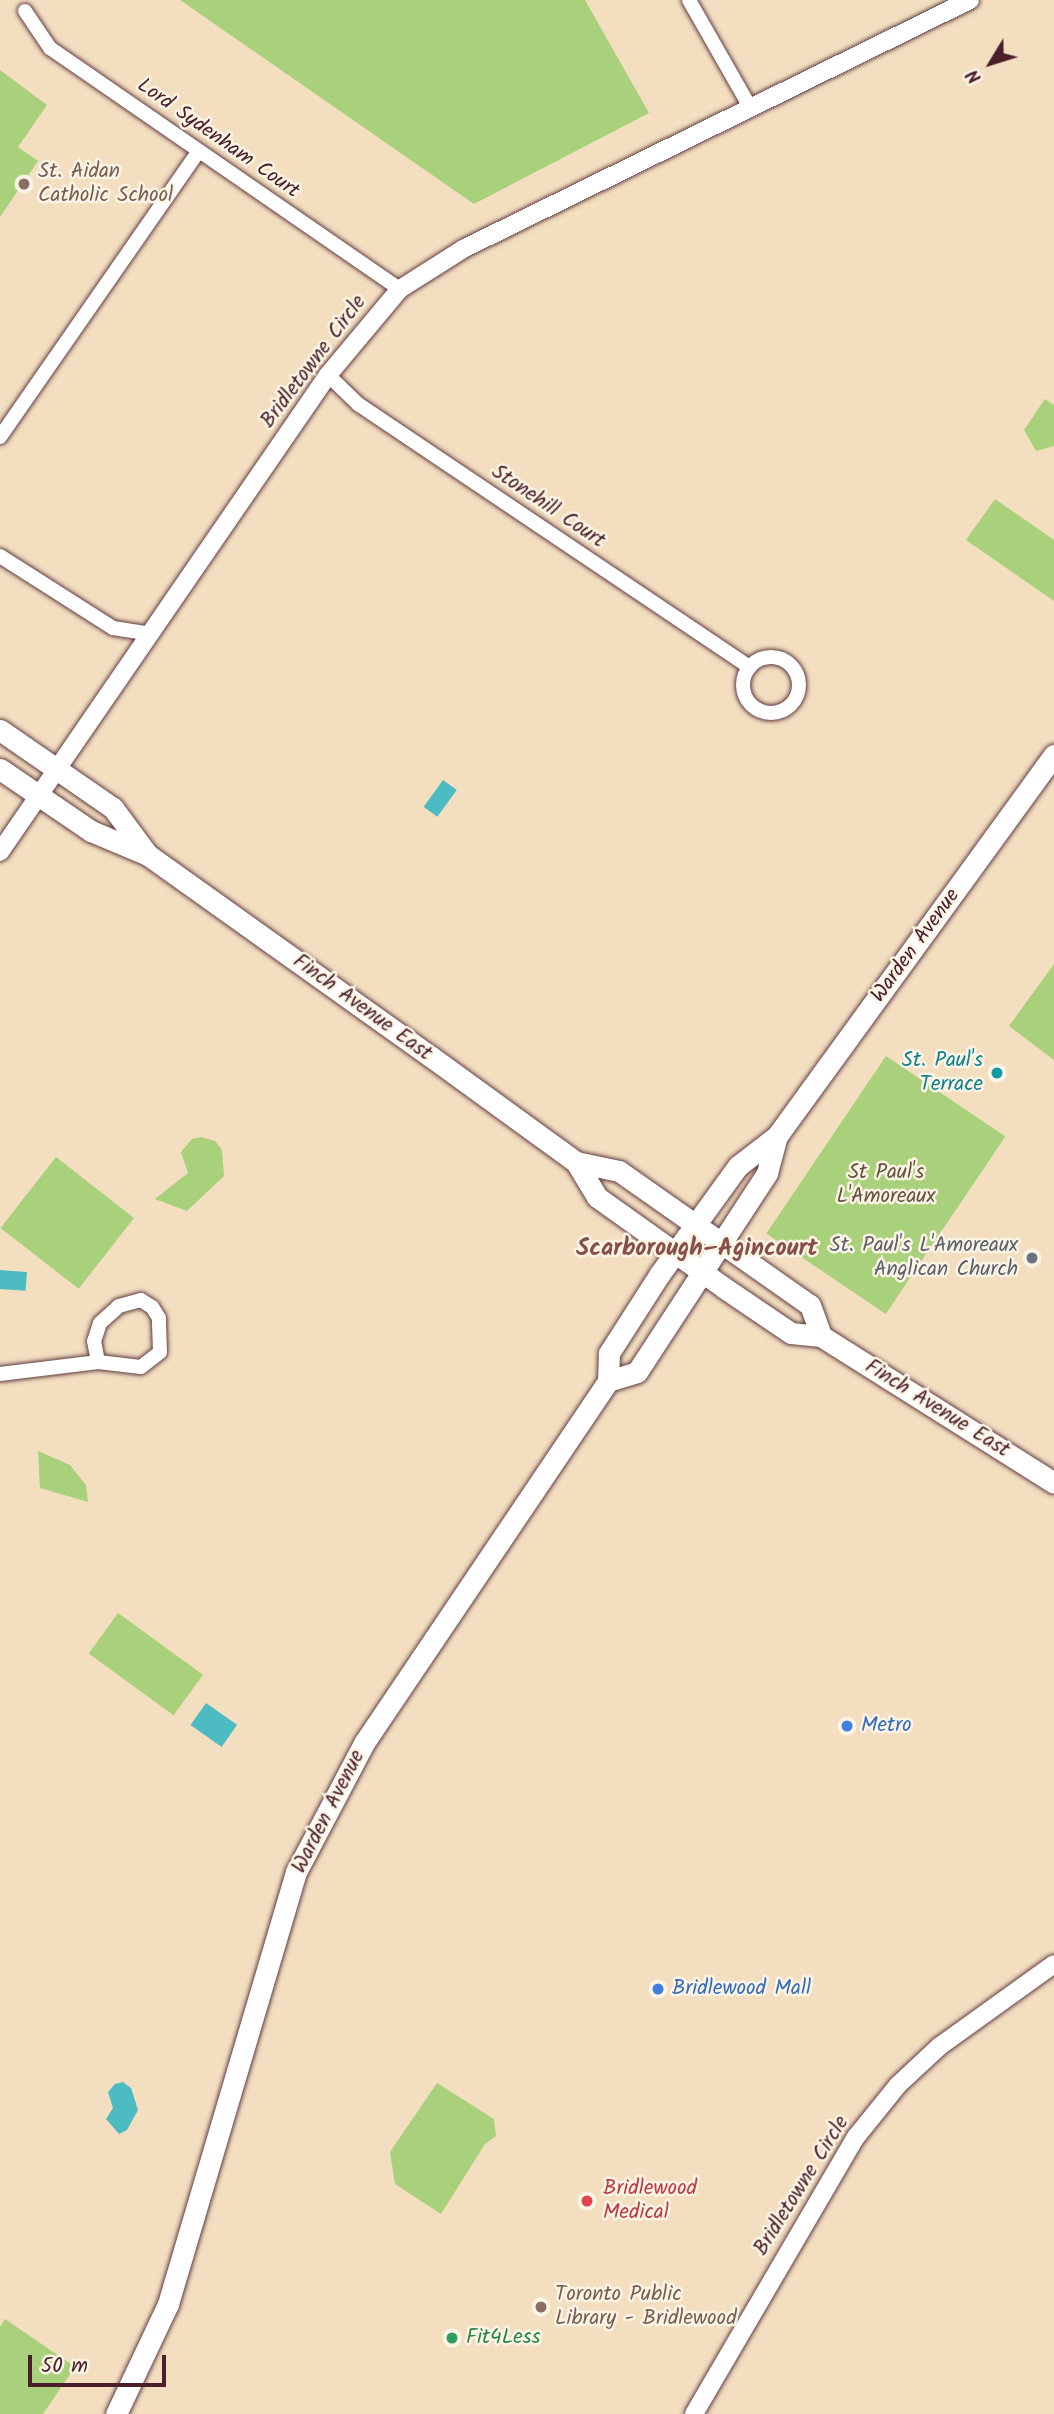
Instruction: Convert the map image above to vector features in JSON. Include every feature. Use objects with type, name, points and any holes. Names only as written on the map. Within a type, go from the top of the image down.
[{"type":"main road","name":"Finch Avenue East","points":[[0,730],[113,808],[148,855]]},
{"type":"main road","name":"Warden Avenue","points":[[116,2414],[168,2304],[296,1872],[364,1743],[608,1381],[610,1353],[675,1254],[738,1166],[777,1136],[1054,755]]},
{"type":"main road","name":"Finch Avenue East","points":[[0,769],[91,831],[148,855],[576,1162],[597,1197],[791,1333],[821,1336],[1054,1483]]},
{"type":"main road","name":"Warden Avenue","points":[[608,1381],[637,1372],[767,1173],[777,1136]]},
{"type":"main road","name":"Finch Avenue East","points":[[576,1162],[619,1171],[810,1305],[821,1336]]},
{"type":"street","points":[[689,0],[750,107]]},
{"type":"street","name":"Bridletowne Circle","points":[[0,852],[328,375],[400,289],[463,249],[970,0]]},
{"type":"street","name":"Lord Sydenham Court","points":[[25,11],[50,48],[400,289]]},
{"type":"street","points":[[0,437],[199,151]]},
{"type":"street","name":"Stonehill Court","points":[[328,375],[358,404],[750,667]]},
{"type":"street","points":[[0,556],[113,628],[150,634]]},
{"type":"street","points":[[769,657],[791,665],[799,685],[792,705],[772,713],[752,706],[743,680],[750,667],[769,657]]},
{"type":"street","points":[[0,1374],[98,1362],[141,1367],[160,1352],[159,1318],[152,1307],[141,1300],[119,1306],[100,1323],[94,1341],[98,1362]]},
{"type":"street","name":"Bridletowne Circle","points":[[694,2414],[856,2137],[898,2085],[940,2046],[1054,1964]]},
{"type":"green space","points":[[180,0],[585,0],[649,113],[474,204]]},
{"type":"green space","points":[[0,70],[47,105],[18,147],[38,161],[0,217]]},
{"type":"green space","points":[[1045,399],[1054,405],[1054,446],[1036,451],[1024,430]]},
{"type":"green space","points":[[995,499],[1054,540],[1054,601],[966,540]]},
{"type":"green space","points":[[1054,964],[1054,1060],[1009,1026]]},
{"type":"green space","name":"St Paul's L'Amoreaux","points":[[886,1056],[1005,1137],[886,1314],[766,1233]]},
{"type":"green space","points":[[201,1137],[215,1141],[222,1150],[224,1176],[187,1211],[155,1199],[188,1173],[181,1152],[192,1139]]},
{"type":"green space","points":[[56,1157],[134,1218],[79,1289],[1,1228]]},
{"type":"green space","points":[[38,1451],[70,1465],[86,1485],[88,1502],[40,1488]]},
{"type":"green space","points":[[118,1613],[203,1675],[174,1715],[89,1653]]},
{"type":"green space","points":[[437,2083],[494,2119],[496,2136],[485,2144],[441,2214],[395,2184],[390,2152]]},
{"type":"green space","points":[[5,2319],[75,2367],[43,2414],[0,2414],[0,2327]]},
{"type":"water","points":[[443,780],[457,790],[437,817],[424,807]]},
{"type":"water","points":[[0,1270],[27,1272],[26,1291],[0,1289]]},
{"type":"water","points":[[206,1703],[237,1725],[222,1747],[191,1725]]},
{"type":"water","points":[[123,2082],[131,2088],[138,2110],[127,2130],[119,2134],[106,2119],[113,2108],[108,2092],[115,2084]]},
{"type":"place","name":"St. Aidan Catholic School","points":[[24,184]]},
{"type":"place","name":"St. Paul's Terrace","points":[[997,1073]]},
{"type":"place","name":"St. Paul's L'Amoreaux Anglican Church","points":[[1032,1258]]},
{"type":"place","name":"Metro","points":[[847,1726]]},
{"type":"place","name":"Bridlewood Mall","points":[[658,1989]]},
{"type":"place","name":"Bridlewood Medical","points":[[587,2201]]},
{"type":"place","name":"Toronto Public Library - Bridlewood","points":[[541,2307]]},
{"type":"place","name":"Fit4Less","points":[[452,2338]]},
{"type":"district","name":"Scarborough–Agincourt","points":[[697,1249]]}]
